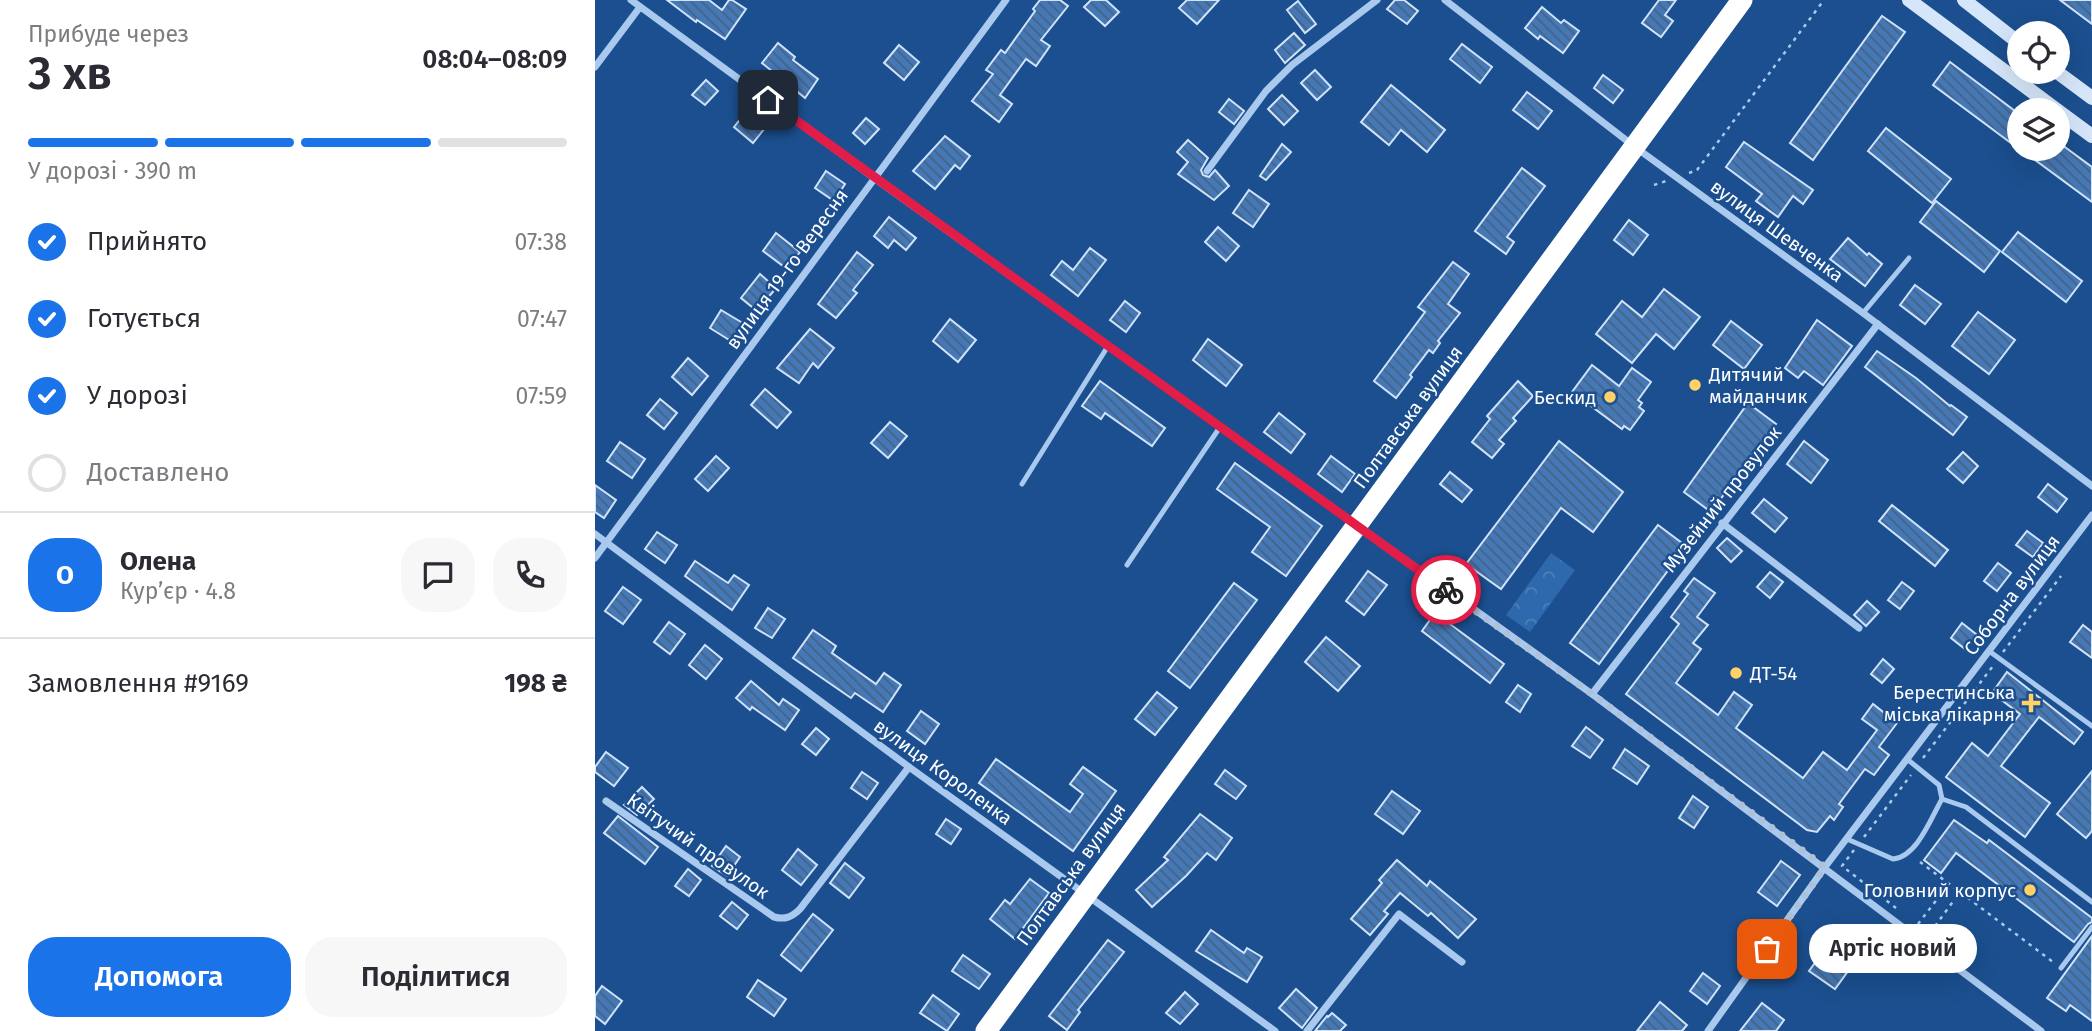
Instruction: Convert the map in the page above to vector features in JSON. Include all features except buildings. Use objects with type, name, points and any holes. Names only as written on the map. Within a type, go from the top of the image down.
[{"type":"highway","name":"Полтавська вулиця","points":[[986,1031],[1742,0]]},
{"type":"street","points":[[631,0],[1592,694],[2041,1031]]},
{"type":"street","name":"вулиця 19-го Вересня","points":[[595,558],[1006,0]]},
{"type":"street","points":[[1207,171],[1266,91],[1291,65],[1377,0]]},
{"type":"street","name":"вулиця Шевченка","points":[[1445,0],[1635,147],[1878,324],[2092,486]]},
{"type":"street","points":[[1909,0],[2040,98]]},
{"type":"street","points":[[1964,0],[2007,34]]},
{"type":"street","points":[[595,67],[640,7]]},
{"type":"street","points":[[2070,82],[2092,98]]},
{"type":"street","points":[[2070,120],[2092,136]]},
{"type":"street","name":"Музейний провулок","points":[[1592,694],[1878,324]]},
{"type":"street","name":"Соборна вулиця","points":[[1708,1031],[1825,867],[2092,515]]},
{"type":"street","points":[[1722,523],[1859,628]]},
{"type":"street","name":"вулиця Короленка","points":[[595,534],[909,767],[1275,1031]]},
{"type":"street","name":"Квітучий провулок","points":[[606,801],[774,917],[783,919],[795,915],[800,909],[909,767]]},
{"type":"street","points":[[1307,1031],[1399,915],[1462,962]]},
{"type":"lane","points":[[1863,313],[1909,258]]},
{"type":"lane","points":[[1022,484],[1108,346]]},
{"type":"lane","points":[[1128,565],[1220,427]]},
{"type":"lane","points":[[1989,651],[2092,726]]},
{"type":"lane","points":[[1847,839],[1887,857],[1901,858],[1912,851],[1942,799],[1939,785],[1907,759]]},
{"type":"lane","points":[[1942,799],[1966,807],[2092,902]]},
{"type":"lane","points":[[2061,968],[2092,927]]},
{"type":"path","points":[[1654,185],[1697,170],[1823,0]]},
{"type":"path","points":[[1842,866],[2067,568]]},
{"type":"path","points":[[1920,862],[2061,968]]},
{"type":"path","points":[[1918,924],[1949,884]]},
{"type":"path","points":[[1930,933],[1960,892]]},
{"type":"green space","points":[[1551,553],[1575,570],[1530,632],[1506,615]]},
{"type":"way so far","points":[[1446,590],[1592,694],[1825,867],[1767,949]]},
{"type":"place","name":"Дитячий майданчик","points":[[1695,385]]},
{"type":"place","name":"Бескид","points":[[1610,397]]},
{"type":"place","name":"ДТ-54","points":[[1736,673]]},
{"type":"place","name":"Берестинська міська лікарня","points":[[2031,703]]},
{"type":"place","name":"Головний корпус","points":[[2030,890]]},
{"type":"place","name":"Артіс новий","points":[[1767,949]]},
{"type":"route","points":[[768,100],[1446,590]]}]
